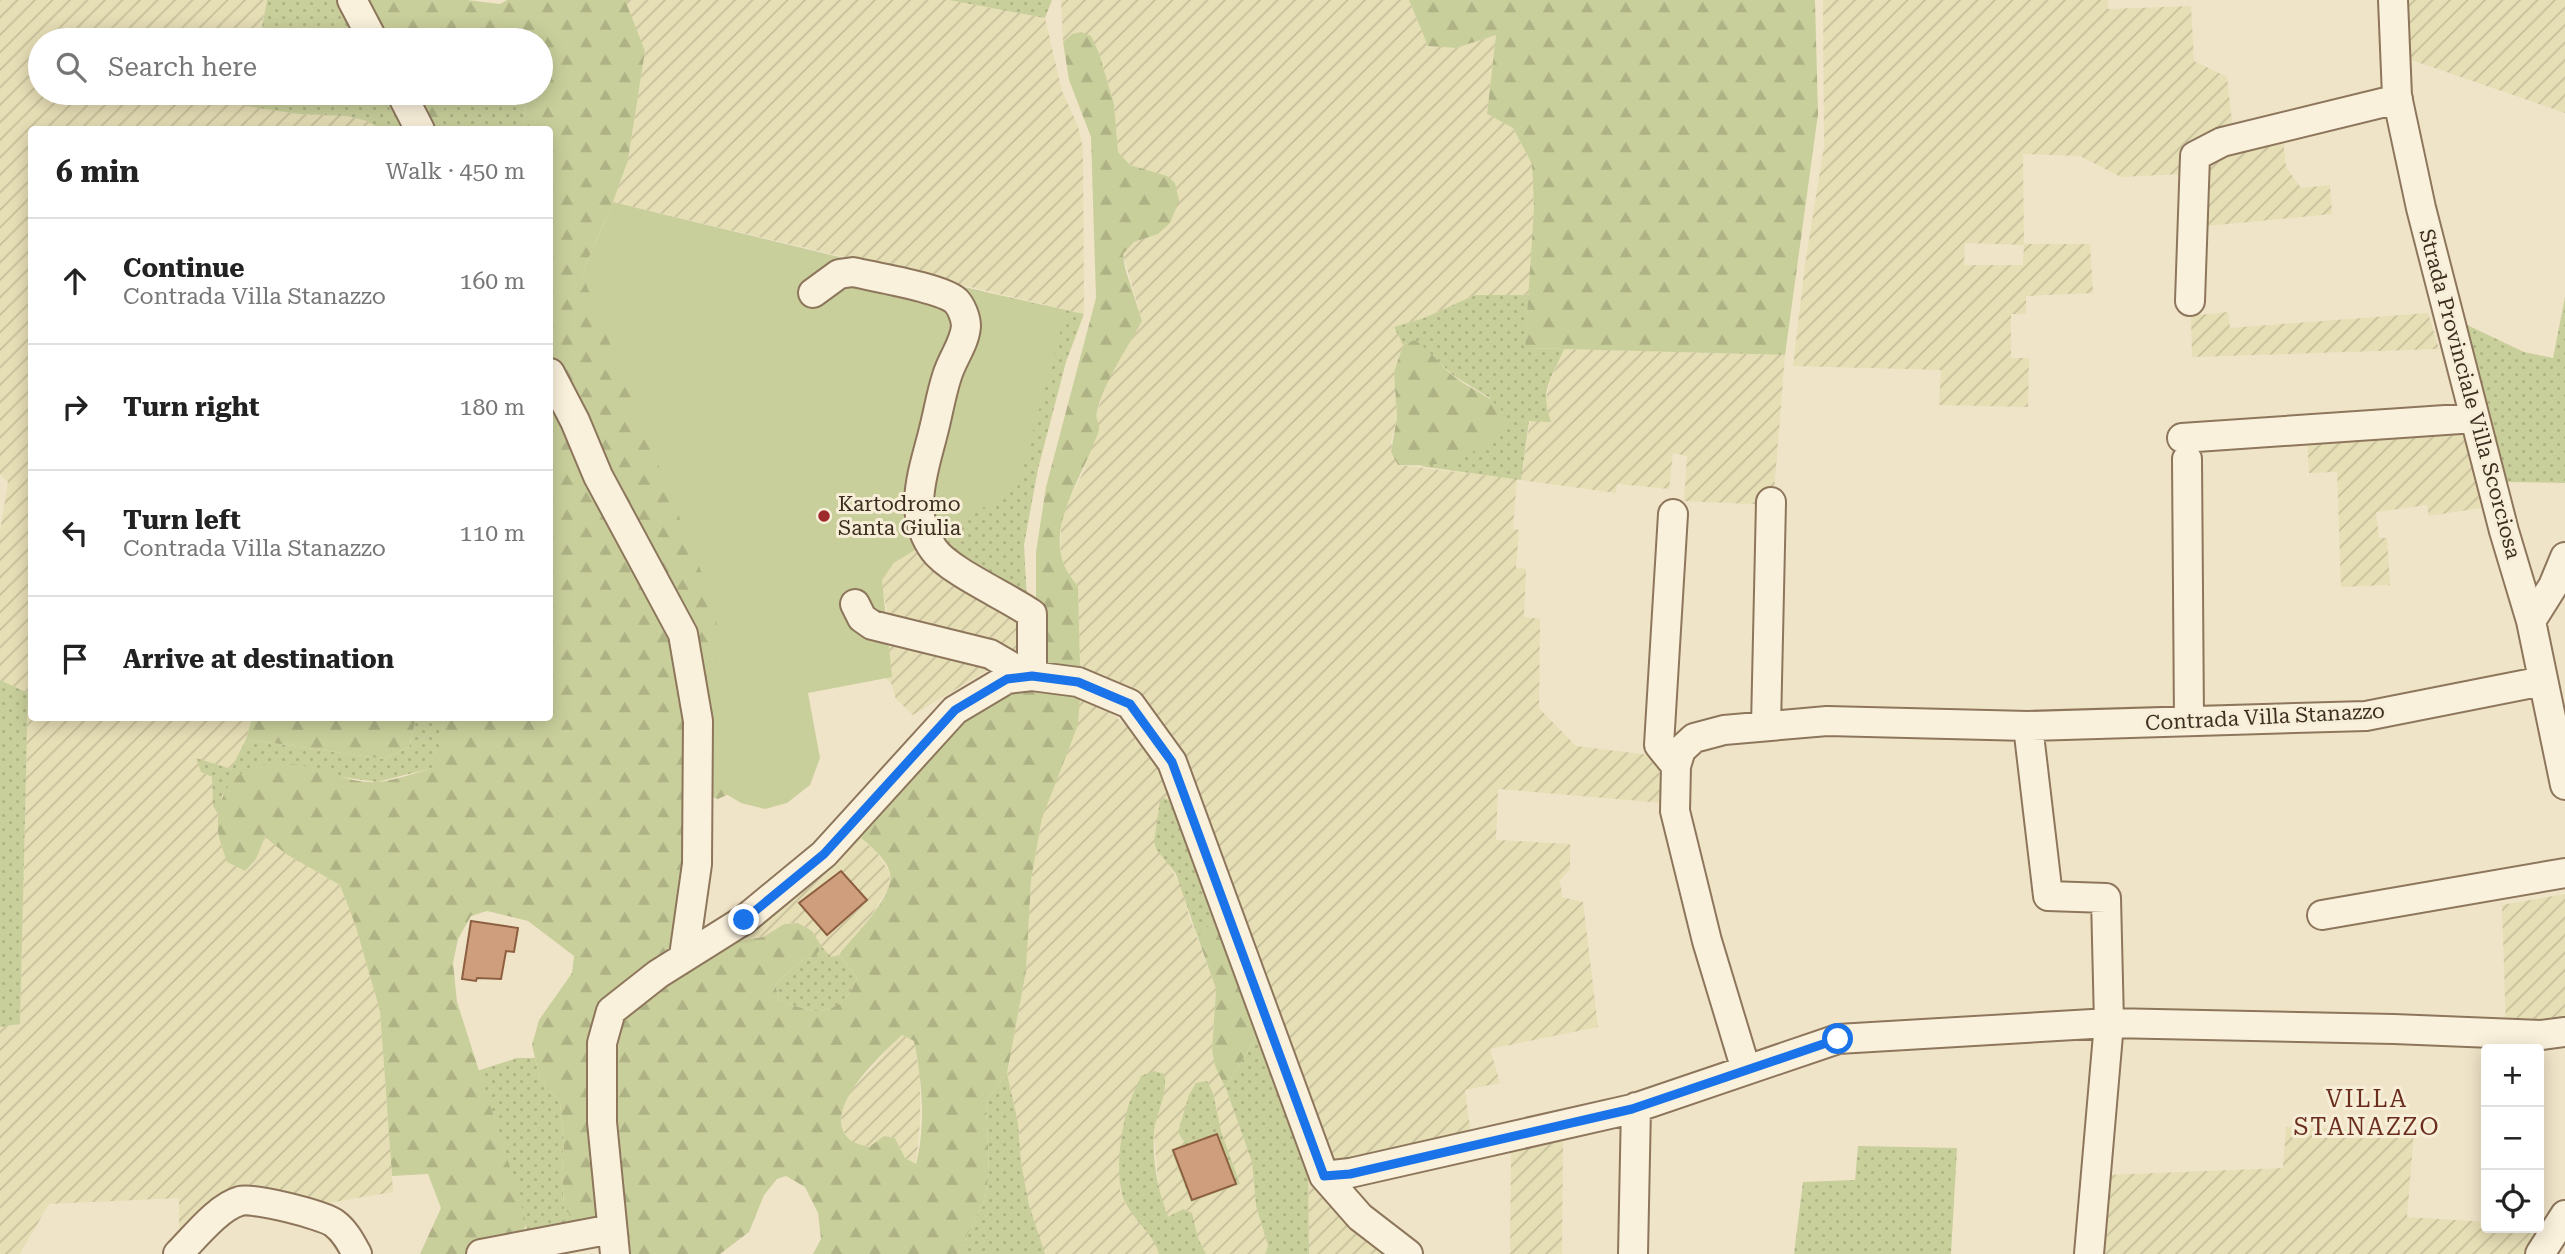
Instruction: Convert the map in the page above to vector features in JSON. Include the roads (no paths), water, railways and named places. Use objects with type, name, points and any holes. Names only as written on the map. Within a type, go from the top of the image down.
[{"type":"street","points":[[352,0],[367,28]]},
{"type":"street","name":"Strada Provinciale Villa Scorciosa","points":[[2393,0],[2398,99],[2421,208],[2504,531],[2531,621],[2565,785]]},
{"type":"street","points":[[2190,301],[2195,156],[2222,142],[2398,99]]},
{"type":"street","points":[[407,105],[418,126]]},
{"type":"street","points":[[813,293],[839,274],[853,272],[940,293],[956,301],[964,314],[966,326],[947,374],[918,492],[919,514],[923,533],[936,553],[950,565],[1032,614],[1027,677]]},
{"type":"street","points":[[553,379],[575,421],[598,476],[683,634],[698,721],[697,864],[684,956]]},
{"type":"street","points":[[2189,722],[2185,448],[2475,418]]},
{"type":"street","points":[[1766,726],[1771,502]]},
{"type":"street","points":[[1672,514],[1659,745],[1676,766],[1675,811],[1707,942],[1746,1070]]},
{"type":"street","points":[[2531,621],[2553,586],[2565,557]]},
{"type":"street","points":[[855,604],[862,618],[872,625],[990,654],[1027,677]]},
{"type":"street","points":[[481,1254],[614,1241],[602,1122],[602,1043],[611,1011],[684,956],[744,920],[824,854],[955,710],[1007,679],[1027,677],[1078,682],[1130,704],[1172,762],[1324,1176],[1360,1217],[1408,1254]]},
{"type":"street","name":"Contrada Villa Stanazzo","points":[[1676,766],[1681,750],[1694,738],[1724,730],[1827,721],[2028,726],[2366,716],[2543,681]]},
{"type":"street","points":[[2028,726],[2048,896],[2106,898],[2109,1023],[2090,1254]]},
{"type":"street","points":[[2322,915],[2565,873]]},
{"type":"street","points":[[1324,1176],[1350,1174],[1636,1107],[1838,1039],[2109,1023],[2541,1035],[2565,1032]]},
{"type":"street","points":[[1633,1254],[1636,1107]]},
{"type":"street","points":[[178,1254],[222,1210],[240,1201],[265,1202],[334,1222],[349,1238],[357,1254]]},
{"type":"street","points":[[2540,1254],[2565,1215]]},
{"type":"place","name":"Kartodromo Santa Giulia","points":[[824,516]]},
{"type":"district","name":"VILLA STANAZZO","points":[[2367,1113]]}]
